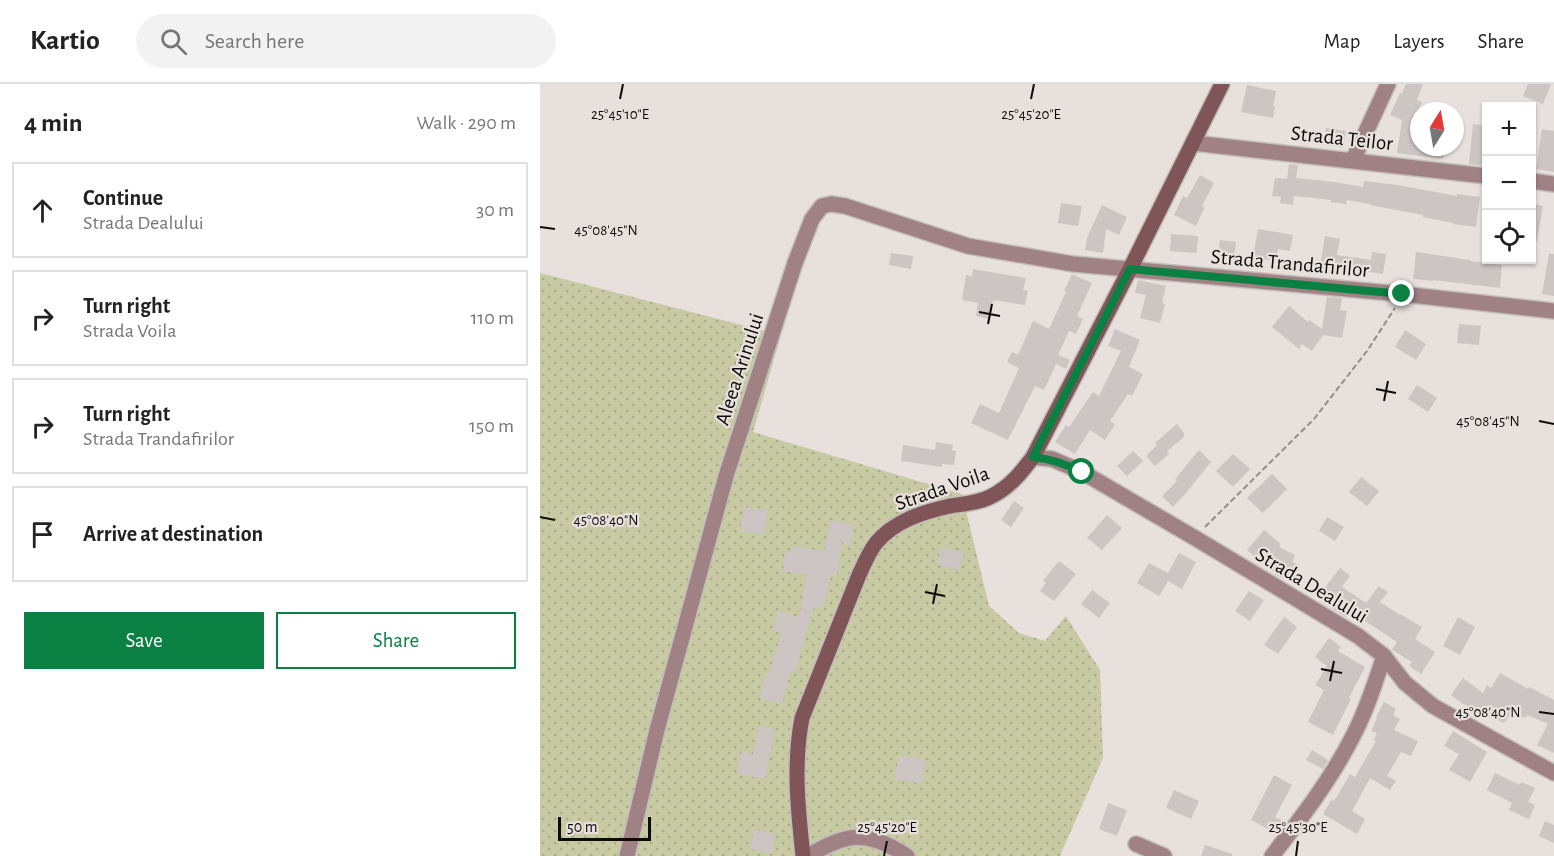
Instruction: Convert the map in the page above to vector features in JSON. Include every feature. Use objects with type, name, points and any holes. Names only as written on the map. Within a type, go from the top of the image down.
[{"type":"main road","name":"Strada Voila","points":[[802,856],[796,783],[798,738],[802,718],[867,557],[877,542],[894,527],[912,518],[930,511],[988,498],[999,492],[1009,485],[1033,457],[1222,84]]},
{"type":"street","points":[[1353,160],[1388,84]]},
{"type":"street","name":"Strada Teilor","points":[[1193,143],[1482,176]]},
{"type":"street","points":[[1536,182],[1554,184]]},
{"type":"street","name":"Aleea Arinului","points":[[627,856],[657,730],[726,476],[795,263],[813,219],[822,206],[831,204],[845,206],[968,246],[1073,264],[1130,269]]},
{"type":"street","name":"Strada Trandafirilor","points":[[1130,269],[1402,294],[1554,311]]},
{"type":"street","name":"Strada Dealului","points":[[1033,457],[1052,459],[1082,472],[1358,636],[1384,657],[1406,683],[1433,706],[1554,773]]},
{"type":"street","points":[[1272,856],[1316,798],[1354,734],[1384,657]]},
{"type":"street","points":[[807,856],[825,846],[853,837],[872,838],[907,856]]},
{"type":"street","points":[[1136,844],[1164,856]]},
{"type":"path","points":[[1195,538],[1314,419],[1367,351],[1389,319],[1402,294]]},
{"type":"green space","points":[[540,273],[781,335],[753,432],[962,494],[989,606],[1019,633],[1045,641],[1066,616],[1100,670],[1103,758],[1060,856],[540,856]]},
{"type":"building","points":[[1406,84],[1423,84],[1417,100],[1422,102],[1410,102],[1410,155],[1397,153],[1402,120],[1390,115],[1400,93],[1402,94]]},
{"type":"building","points":[[1528,84],[1551,84],[1543,104],[1523,96]]},
{"type":"building","points":[[1247,85],[1276,91],[1273,118],[1241,112]]},
{"type":"building","points":[[1473,124],[1482,125],[1482,166],[1469,164]]},
{"type":"building","points":[[1326,128],[1346,131],[1343,148],[1323,144]]},
{"type":"building","points":[[1542,129],[1554,131],[1554,172],[1536,169]]},
{"type":"building","points":[[1420,156],[1444,156],[1443,159]]},
{"type":"building","points":[[1289,164],[1298,165],[1296,178],[1363,187],[1364,181],[1457,196],[1457,194],[1480,197],[1476,227],[1347,200],[1346,204],[1294,196],[1293,205],[1280,203],[1281,197],[1272,196],[1275,178],[1287,179]]},
{"type":"building","points":[[1200,175],[1214,183],[1202,206],[1205,207],[1196,226],[1174,215],[1183,196],[1187,198]]},
{"type":"building","points":[[1061,203],[1082,206],[1078,226],[1058,223]]},
{"type":"building","points":[[1102,205],[1127,217],[1119,235],[1106,229],[1103,253],[1085,250],[1087,238]]},
{"type":"building","points":[[1536,205],[1543,206],[1536,241]]},
{"type":"building","points":[[1258,229],[1293,235],[1290,251],[1278,249],[1276,261],[1253,257]]},
{"type":"building","points":[[1171,234],[1198,236],[1197,253],[1170,251]]},
{"type":"building","points":[[1325,236],[1340,239],[1337,255],[1371,260],[1372,252],[1386,254],[1383,274],[1352,269],[1351,272],[1320,266]]},
{"type":"building","points":[[1220,240],[1236,242],[1234,260],[1218,258]]},
{"type":"building","points":[[1416,252],[1482,264],[1502,265],[1500,288],[1413,279]]},
{"type":"building","points":[[891,253],[913,256],[911,269],[889,265]]},
{"type":"building","points":[[1549,254],[1554,254],[1554,296],[1542,294]]},
{"type":"building","points":[[973,269],[1026,278],[1023,290],[1028,291],[1025,305],[993,300],[990,319],[976,316],[978,303],[962,300],[966,275],[972,276]]},
{"type":"building","points":[[1072,274],[1092,283],[1077,316],[1083,319],[1076,334],[1069,331],[1058,355],[1070,360],[1066,369],[1056,364],[1044,390],[1035,386],[1008,440],[971,423],[980,404],[999,413],[1019,368],[1007,362],[1012,352],[1018,355],[1033,321],[1049,329]]},
{"type":"building","points":[[1138,280],[1166,286],[1162,303],[1165,304],[1160,323],[1140,318],[1146,295],[1135,293]]},
{"type":"building","points":[[1327,297],[1342,298],[1340,310],[1347,311],[1342,338],[1323,335],[1312,351],[1302,344],[1299,349],[1272,327],[1289,306],[1308,322],[1309,320],[1322,329]]},
{"type":"building","points":[[1459,324],[1481,326],[1479,345],[1457,343]]},
{"type":"building","points":[[1115,329],[1140,340],[1129,367],[1143,374],[1132,396],[1128,394],[1110,421],[1115,424],[1105,440],[1090,430],[1075,454],[1055,442],[1066,425],[1069,427],[1093,392],[1099,396],[1121,351],[1108,346]]},
{"type":"building","points":[[1405,330],[1426,344],[1416,360],[1395,347]]},
{"type":"building","points":[[1417,385],[1437,398],[1428,412],[1408,399]]},
{"type":"building","points":[[1177,424],[1184,433],[1184,437],[1167,451],[1169,454],[1155,466],[1146,456],[1157,445],[1155,443]]},
{"type":"building","points":[[936,442],[953,445],[952,450],[956,451],[954,465],[942,464],[942,467],[901,461],[903,445],[935,450]]},
{"type":"building","points":[[1199,450],[1211,462],[1173,507],[1162,496],[1177,481],[1175,479]]},
{"type":"building","points":[[1133,451],[1143,461],[1127,476],[1117,466]]},
{"type":"building","points":[[1233,454],[1250,469],[1233,487],[1216,471]]},
{"type":"building","points":[[1272,474],[1287,489],[1263,513],[1247,498]]},
{"type":"building","points":[[1361,477],[1379,491],[1367,506],[1349,492]]},
{"type":"building","points":[[1014,501],[1024,508],[1011,527],[1001,520]]},
{"type":"building","points":[[744,507],[768,510],[765,534],[740,531]]},
{"type":"building","points":[[1107,515],[1122,528],[1102,550],[1087,538]]},
{"type":"building","points":[[1327,517],[1344,527],[1335,541],[1319,531]]},
{"type":"building","points":[[831,520],[854,525],[850,545],[842,543],[837,576],[831,575],[823,609],[814,607],[795,672],[791,671],[782,704],[760,698],[765,677],[767,678],[782,633],[773,631],[778,611],[799,617],[807,575],[783,571],[785,552],[790,553],[791,546],[824,551]]},
{"type":"building","points":[[1264,530],[1281,544],[1279,547],[1295,555],[1292,562],[1299,565],[1291,582],[1274,574],[1247,550]]},
{"type":"building","points":[[941,547],[964,552],[960,570],[937,565]]},
{"type":"building","points":[[1179,553],[1196,562],[1182,589],[1168,581],[1159,596],[1137,583],[1149,563],[1168,573]]},
{"type":"building","points":[[1059,561],[1076,574],[1054,601],[1040,591],[1046,583],[1043,581]]},
{"type":"building","points":[[1340,568],[1350,576],[1342,587],[1366,603],[1379,586],[1388,592],[1380,602],[1422,627],[1415,639],[1435,652],[1421,674],[1409,666],[1412,662],[1392,650],[1397,642],[1350,611],[1346,617],[1331,608],[1333,605],[1319,595]]},
{"type":"building","points":[[1092,590],[1110,603],[1099,618],[1081,604]]},
{"type":"building","points":[[1249,591],[1264,600],[1250,621],[1235,611]]},
{"type":"building","points":[[1284,617],[1297,627],[1278,654],[1264,645]]},
{"type":"building","points":[[1458,617],[1475,627],[1460,655],[1443,646]]},
{"type":"building","points":[[1329,638],[1341,647],[1338,651],[1365,667],[1333,735],[1308,722],[1324,690],[1315,685],[1327,666],[1315,657]]},
{"type":"building","points":[[1500,673],[1554,700],[1554,753],[1537,745],[1548,724],[1527,715],[1525,718],[1512,712],[1504,723],[1463,704],[1451,695],[1463,678],[1483,693],[1487,685],[1491,688]]},
{"type":"building","points":[[1384,702],[1396,709],[1393,715],[1400,719],[1394,730],[1418,741],[1411,756],[1401,752],[1387,776],[1396,781],[1390,790],[1370,778],[1352,811],[1365,819],[1357,834],[1323,814],[1332,799],[1334,801],[1350,774],[1355,777],[1376,741],[1374,740],[1377,733],[1371,731]]},
{"type":"building","points":[[759,726],[775,729],[765,779],[737,774],[741,752],[753,754]]},
{"type":"building","points":[[1453,731],[1487,752],[1470,782],[1449,770],[1459,754],[1444,746]]},
{"type":"building","points":[[1312,750],[1328,760],[1323,769],[1306,760]]},
{"type":"building","points":[[899,755],[926,760],[921,784],[895,779]]},
{"type":"building","points":[[1495,773],[1520,785],[1521,782],[1535,788],[1528,802],[1535,805],[1529,819],[1509,810],[1512,803],[1487,790]]},
{"type":"building","points":[[1274,775],[1292,785],[1275,817],[1283,821],[1276,833],[1251,820]]},
{"type":"building","points":[[1174,790],[1199,801],[1191,819],[1166,808]]},
{"type":"building","points":[[1108,803],[1127,810],[1117,836],[1099,829]]},
{"type":"building","points":[[1545,821],[1554,825],[1554,843],[1539,836]]},
{"type":"building","points":[[754,829],[776,835],[772,854],[750,849]]},
{"type":"building","points":[[1205,845],[1232,854],[1232,856],[1201,856]]},
{"type":"route","points":[[1082,472],[1052,459],[1033,457],[1130,269],[1402,294]]}]
